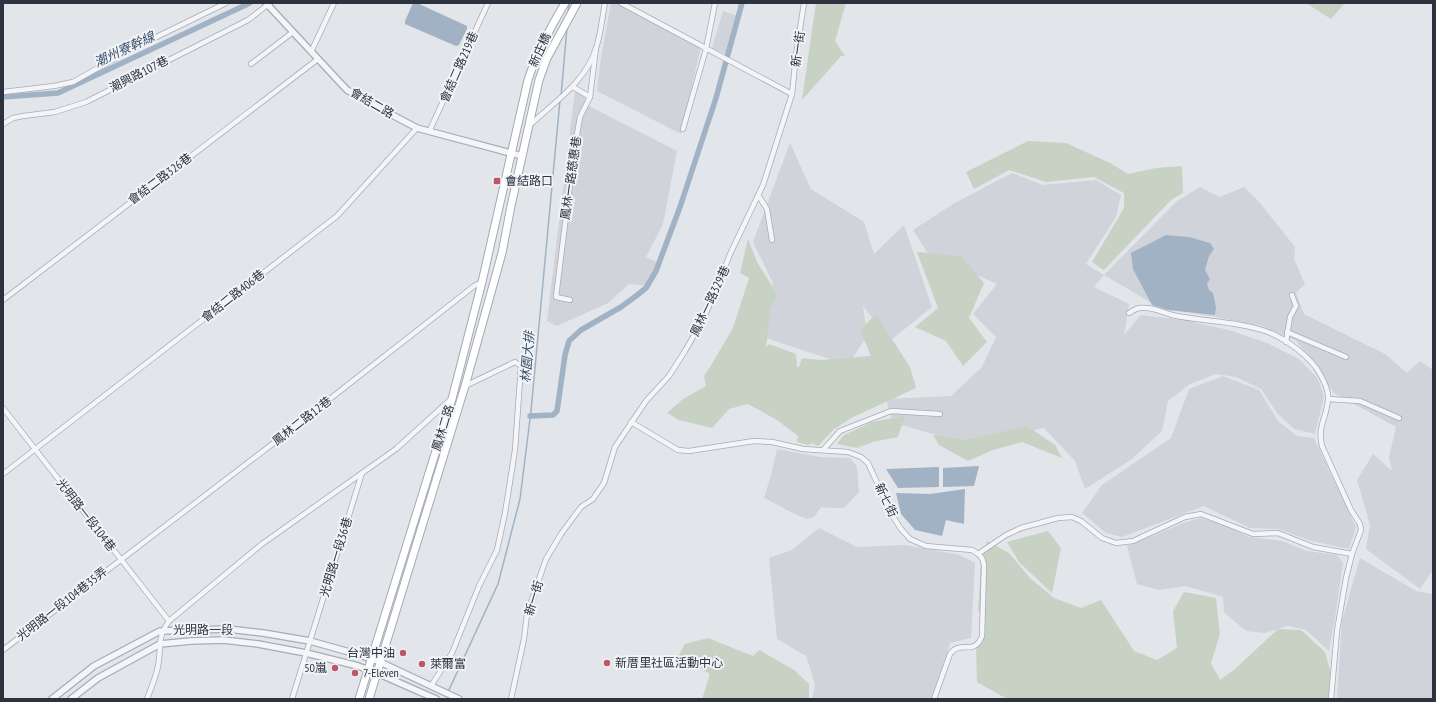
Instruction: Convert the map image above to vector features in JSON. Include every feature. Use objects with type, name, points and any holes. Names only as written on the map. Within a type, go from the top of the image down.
[{"type":"main road","name":"新庄橋","points":[[510,152],[528,80],[537,55],[565,3]]},
{"type":"main road","name":"新庄橋","points":[[529,126],[539,80],[547,58],[577,3]]},
{"type":"main road","name":"鳳林二路","points":[[369,699],[465,386],[502,253],[529,126]]},
{"type":"main road","name":"鳳林二路","points":[[359,699],[452,399],[482,282],[510,152]]},
{"type":"street","points":[[3,92],[54,86],[72,82],[132,49],[226,3]]},
{"type":"street","points":[[311,52],[334,3]]},
{"type":"street","name":"會結二路219巷","points":[[430,132],[488,3]]},
{"type":"street","points":[[529,126],[572,87],[590,64],[596,48],[606,3]]},
{"type":"street","points":[[621,3],[792,94]]},
{"type":"street","points":[[683,129],[706,49],[715,3]]},
{"type":"street","name":"新一街","points":[[792,94],[804,3]]},
{"type":"street","name":"會結二路","points":[[268,4],[347,90],[417,128],[522,156]]},
{"type":"street","name":"潮興路107巷","points":[[3,124],[13,118],[55,112],[86,102],[242,23],[268,4]]},
{"type":"street","points":[[251,64],[293,32]]},
{"type":"street","name":"鳳林一路慈惠巷","points":[[570,300],[556,297],[574,152],[580,117],[590,97],[596,48]]},
{"type":"street","name":"會結二路326巷","points":[[3,300],[318,59]]},
{"type":"street","points":[[572,87],[590,97]]},
{"type":"street","name":"鳳林一路329巷","points":[[581,506],[593,499],[604,483],[615,447],[646,401],[669,376],[704,318],[731,252],[763,184],[792,94]]},
{"type":"street","name":"會結二路406巷","points":[[3,474],[337,216],[417,128]]},
{"type":"street","points":[[758,194],[767,209],[772,240]]},
{"type":"street","name":"鳳林二路12巷","points":[[121,559],[275,442],[474,286],[482,282]]},
{"type":"street","points":[[1286,342],[1290,317],[1296,306],[1292,295]]},
{"type":"street","points":[[1129,313],[1137,308],[1148,308],[1173,315],[1231,323],[1269,332],[1296,347],[1318,372],[1327,388],[1328,399],[1320,427],[1320,438],[1327,459],[1351,510],[1360,524],[1361,530],[1352,554],[1346,578],[1337,631],[1332,699]]},
{"type":"street","points":[[1288,332],[1346,358]]},
{"type":"street","points":[[432,687],[452,653],[479,586],[497,550],[505,514],[515,450],[521,366],[515,362],[465,386]]},
{"type":"street","points":[[147,699],[158,666],[162,631],[169,621],[262,544],[396,449],[452,399]]},
{"type":"street","points":[[1328,399],[1360,401],[1398,418]]},
{"type":"street","name":"光明路一段104巷","points":[[3,408],[169,621]]},
{"type":"street","points":[[823,450],[840,431],[891,411],[940,414]]},
{"type":"street","name":"新七街","points":[[632,422],[678,450],[689,451],[754,441],[772,442],[803,449],[848,452],[861,457],[868,463],[892,515],[910,539],[926,546],[972,550],[978,554]]},
{"type":"street","name":"光明路一段36巷","points":[[292,699],[362,473]]},
{"type":"street","name":"新一街","points":[[511,699],[524,639],[527,614],[546,559],[561,534],[581,506]]},
{"type":"street","points":[[934,699],[952,650],[958,647],[971,648],[978,645],[982,636],[984,565],[983,559],[978,554],[1006,535],[1021,528],[1058,518],[1072,517],[1081,521],[1102,538],[1116,543],[1133,541],[1185,517],[1201,514],[1253,534],[1278,533],[1313,547],[1352,554]]},
{"type":"street","name":"光明路一段104巷35弄","points":[[3,650],[121,559]]},
{"type":"street","name":"光明路一段","points":[[52,699],[94,666],[162,631],[228,629],[310,641],[371,659],[459,699]]},
{"type":"street","name":"光明路一段","points":[[71,699],[98,678],[160,644],[223,640],[258,644],[306,653],[368,669],[436,699]]},
{"type":"shaded area","points":[[611,3],[623,3],[701,46],[681,134],[597,91],[600,64]]},
{"type":"shaded area","points":[[723,11],[740,17],[728,55],[712,48]]},
{"type":"shaded area","points":[[575,90],[585,94],[585,104],[677,151],[663,224],[646,257],[661,264],[649,286],[629,284],[608,303],[557,326],[547,321]]},
{"type":"shaded area","points":[[790,143],[811,189],[864,222],[874,254],[904,225],[932,307],[891,340],[863,306],[867,336],[848,365],[760,336],[773,283],[753,242]]},
{"type":"shaded area","points":[[1012,173],[1043,185],[1096,180],[1121,195],[1116,217],[1086,264],[1104,275],[1094,287],[1129,304],[1124,335],[1141,315],[1183,320],[1229,330],[1267,343],[1299,359],[1318,379],[1324,396],[1315,434],[1294,429],[1278,414],[1261,389],[1236,377],[1216,374],[1190,384],[1168,401],[1162,431],[1132,459],[1085,489],[1075,461],[1044,428],[966,444],[892,422],[886,399],[951,396],[982,367],[996,337],[973,314],[997,284],[927,252],[913,230],[953,204]]},
{"type":"shaded area","points":[[1200,187],[1220,197],[1244,187],[1260,203],[1295,247],[1294,259],[1305,284],[1296,293],[1304,314],[1385,354],[1407,373],[1420,361],[1433,370],[1433,570],[1420,589],[1366,549],[1370,525],[1357,480],[1373,454],[1392,471],[1389,457],[1396,427],[1334,393],[1312,360],[1295,340],[1262,326],[1174,310],[1150,302],[1104,275],[1177,201]]},
{"type":"shaded area","points":[[1223,376],[1259,390],[1278,421],[1297,436],[1314,438],[1356,527],[1349,549],[1311,541],[1279,529],[1250,528],[1204,506],[1122,537],[1106,533],[1082,513],[1102,485],[1171,438],[1189,389]]},
{"type":"shaded area","points":[[777,449],[820,457],[850,458],[857,467],[859,492],[844,508],[821,507],[814,517],[807,519],[764,498]]},
{"type":"shaded area","points":[[1201,518],[1227,526],[1249,537],[1282,541],[1307,551],[1337,555],[1343,563],[1329,651],[1306,630],[1288,626],[1265,633],[1246,631],[1224,612],[1223,597],[1186,586],[1159,590],[1137,584],[1127,546],[1186,522]]},
{"type":"shaded area","points":[[819,528],[857,547],[905,545],[960,555],[975,563],[971,638],[950,643],[932,699],[812,699],[815,684],[806,656],[777,639],[769,558],[792,550]]},
{"type":"shaded area","points":[[1360,558],[1416,591],[1433,594],[1433,699],[1337,699],[1342,621]]},
{"type":"green space","points":[[816,3],[846,3],[835,41],[845,56],[841,56],[802,100]]},
{"type":"green space","points":[[1306,3],[1345,3],[1331,19]]},
{"type":"green space","points":[[1028,141],[1066,143],[1110,163],[1128,174],[1156,168],[1182,166],[1183,193],[1171,200],[1104,270],[1092,262],[1124,208],[1124,193],[1094,177],[1046,182],[1009,170],[974,189],[966,172]]},
{"type":"green space","points":[[748,239],[757,262],[777,294],[770,311],[766,348],[769,344],[796,354],[797,367],[799,367],[802,358],[820,360],[871,356],[860,330],[876,314],[910,367],[916,388],[851,418],[833,430],[818,446],[812,443],[808,445],[797,442],[798,436],[777,420],[748,404],[729,409],[712,428],[679,420],[667,413],[683,399],[706,386],[704,376],[733,328],[749,278],[740,273]]},
{"type":"green space","points":[[917,252],[961,256],[984,283],[969,318],[987,342],[963,366],[946,341],[915,327],[938,308]]},
{"type":"green space","points":[[905,416],[898,437],[873,442],[857,448],[837,444],[844,435],[872,422]]},
{"type":"green space","points":[[1027,426],[1055,445],[1062,458],[1022,442],[993,450],[968,461],[939,445],[933,435],[965,440]]},
{"type":"green space","points":[[1048,531],[1061,548],[1052,593],[1019,562],[1007,542]]},
{"type":"green space","points":[[987,541],[1009,553],[1030,578],[1054,598],[1081,608],[1101,600],[1134,651],[1157,660],[1177,648],[1173,611],[1184,592],[1216,598],[1220,634],[1211,663],[1220,680],[1235,669],[1278,629],[1301,630],[1325,652],[1334,685],[1332,699],[1007,699],[977,682],[976,645],[984,617],[978,610],[980,569]]},
{"type":"green space","points":[[708,638],[753,656],[759,650],[794,670],[809,684],[809,699],[702,699],[710,674],[679,655],[685,644]]},
{"type":"water","points":[[413,3],[417,3],[467,26],[459,45],[456,46],[405,24]]},
{"type":"water","points":[[1166,235],[1189,237],[1210,243],[1214,249],[1209,256],[1205,270],[1210,279],[1207,284],[1209,290],[1213,293],[1216,307],[1215,315],[1168,310],[1152,305],[1133,269],[1131,253]]},
{"type":"water","points":[[979,466],[974,486],[943,487],[943,468]]},
{"type":"water","points":[[939,467],[939,487],[898,488],[886,469]]},
{"type":"water","points":[[965,489],[964,524],[946,520],[942,536],[915,530],[901,514],[896,493],[930,494]]},
{"type":"waterway","name":"潮州寮幹線","points":[[3,97],[58,93],[250,3]]},
{"type":"waterway","name":"林園大排","points":[[568,14],[569,3]]},
{"type":"waterway","points":[[530,416],[553,415],[557,411],[565,355],[569,341],[581,330],[621,307],[646,288],[656,271],[680,207],[716,98],[742,3]]},
{"type":"waterway","name":"林園大排","points":[[561,96],[567,28]]},
{"type":"waterway","name":"林園大排","points":[[448,692],[498,584],[520,499],[531,411],[560,100]]},
{"type":"place","name":"會結路口","points":[[497,181]]},
{"type":"place","name":"台灣中油","points":[[403,653]]},
{"type":"place","name":"新厝里社區活動中心","points":[[607,663]]},
{"type":"place","name":"萊爾富","points":[[422,664]]},
{"type":"place","name":"50嵐","points":[[335,668]]},
{"type":"place","name":"7-Eleven","points":[[355,673]]}]
